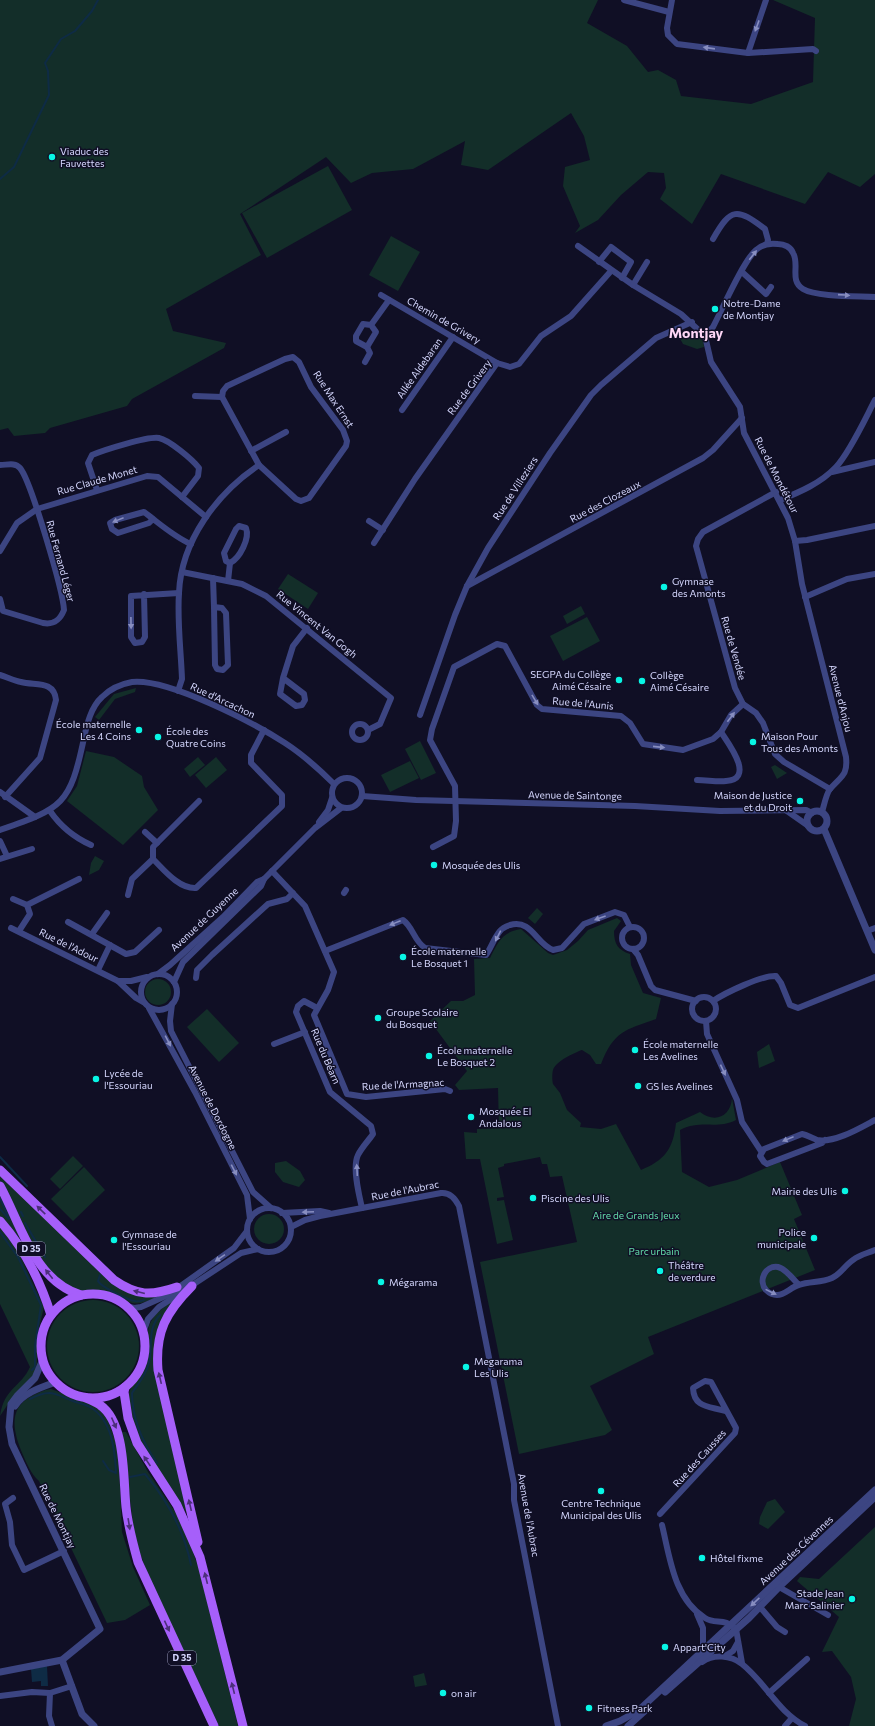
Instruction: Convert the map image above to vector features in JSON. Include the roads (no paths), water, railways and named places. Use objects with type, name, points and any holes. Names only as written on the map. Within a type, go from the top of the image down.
[{"type":"main road","points":[[0,1170],[114,1280],[125,1288],[146,1294],[177,1287]]},
{"type":"main road","name":"D 35","points":[[0,1186],[26,1241],[37,1259],[59,1286],[81,1295]]},
{"type":"main road","name":"D 35","points":[[0,1221],[19,1244],[26,1256],[49,1305],[51,1315]]},
{"type":"main road","points":[[192,1286],[173,1306],[166,1317],[158,1343],[158,1370],[198,1536],[200,1557],[242,1726]]},
{"type":"main road","points":[[97,1294],[112,1298],[126,1306],[139,1323],[143,1333],[145,1348],[142,1362],[136,1376],[126,1386],[114,1394],[100,1398],[86,1398],[70,1392],[56,1382],[48,1372],[43,1359],[41,1344],[44,1328],[51,1315],[64,1303],[81,1295],[97,1294]]},
{"type":"main road","points":[[126,1386],[124,1392],[128,1418],[137,1443],[177,1506],[200,1557]]},
{"type":"main road","name":"D 35","points":[[86,1398],[100,1405],[109,1414],[115,1427],[123,1465],[126,1509],[130,1535],[138,1562],[214,1726]]},
{"type":"street","points":[[624,0],[670,12]]},
{"type":"street","points":[[672,0],[667,28],[668,35],[677,44],[748,53],[813,49],[816,51]]},
{"type":"street","points":[[748,53],[766,0]]},
{"type":"street","points":[[713,239],[725,219],[733,213],[739,213],[751,218],[765,229],[768,240],[767,244]]},
{"type":"street","points":[[578,246],[611,271],[681,314],[692,322],[705,336],[713,328],[754,251],[767,244],[784,244],[793,251],[796,257],[795,277],[797,285],[803,289],[819,294],[875,297]]},
{"type":"street","points":[[599,262],[611,248],[631,262],[622,278]]},
{"type":"street","points":[[633,285],[647,262]]},
{"type":"street","name":"Rue de Grivery","points":[[374,543],[415,479],[497,363],[510,367],[519,364],[541,336],[572,316],[611,271]]},
{"type":"street","points":[[742,272],[766,294],[771,287]]},
{"type":"street","name":"Chemin de Grivery","points":[[381,295],[497,363]]},
{"type":"street","points":[[371,325],[389,300]]},
{"type":"street","name":"Rue de Villeziers","points":[[420,715],[455,615],[467,586],[488,548],[550,453],[591,395],[656,338],[692,322]]},
{"type":"street","points":[[365,362],[370,353],[367,347],[356,341],[356,336],[363,324],[371,325],[376,332],[367,347]]},
{"type":"street","name":"Rue de Mondétour","points":[[705,336],[711,362],[737,402],[742,418],[744,433],[776,492],[788,518],[795,541],[802,584]]},
{"type":"street","name":"Allée Aldebaran","points":[[402,410],[453,337]]},
{"type":"street","name":"Rue Max Ernst","points":[[293,357],[299,362],[311,387],[346,435],[346,446],[309,498],[305,500],[296,499],[258,465],[251,451],[222,397],[223,391],[227,386],[293,357]]},
{"type":"street","points":[[194,396],[222,397]]},
{"type":"street","points":[[780,500],[799,492],[830,472],[842,459],[873,408],[875,400]]},
{"type":"street","name":"Rue des Clozeaux","points":[[467,586],[703,458],[718,445],[742,418]]},
{"type":"street","points":[[251,451],[286,432]]},
{"type":"street","points":[[97,490],[88,462],[92,455],[147,438],[158,438],[165,440],[199,468],[198,476],[182,498]]},
{"type":"street","points":[[830,472],[875,462]]},
{"type":"street","points":[[0,465],[12,464],[21,469],[37,509]]},
{"type":"street","points":[[178,690],[182,679],[178,593],[186,554],[206,517],[240,477],[258,465]]},
{"type":"street","name":"Rue Claude Monet","points":[[0,551],[17,523],[37,509],[97,490],[152,475],[158,477],[206,517]]},
{"type":"street","name":"Rue de Vendée","points":[[776,492],[703,532],[698,539],[696,546],[735,688],[743,704],[756,713],[763,723],[775,754],[784,762],[830,789]]},
{"type":"street","name":"Rue Fernand Léger","points":[[0,599],[3,611],[49,624],[59,620],[64,610],[37,509]]},
{"type":"street","points":[[153,519],[149,524],[118,533],[112,529],[110,523],[115,520],[144,512],[181,540],[191,544]]},
{"type":"street","points":[[369,521],[383,530]]},
{"type":"street","points":[[228,580],[230,563],[237,557],[248,536],[246,528],[242,526],[236,529],[224,553],[226,561],[230,563]]},
{"type":"street","points":[[795,541],[807,540],[875,526]]},
{"type":"street","name":"Rue Vincent Van Gogh","points":[[182,572],[228,580],[242,584],[266,596],[391,698],[380,724],[368,730]]},
{"type":"street","points":[[805,597],[847,579],[875,574]]},
{"type":"street","points":[[213,578],[215,665],[217,669],[223,670],[228,665],[226,613],[222,608],[214,607]]},
{"type":"street","name":"Avenue d'Anjou","points":[[802,584],[846,757],[846,769],[842,777],[830,789],[822,812]]},
{"type":"street","points":[[144,594],[145,637],[142,642],[135,643],[131,638],[130,599],[134,595],[144,594],[178,593]]},
{"type":"street","points":[[283,678],[304,694],[305,700],[302,705],[296,706],[280,694],[283,678],[292,646],[307,628]]},
{"type":"street","name":"Rue de l'Aunis","points":[[432,847],[454,836],[456,801],[455,786],[430,740],[432,729],[454,667],[500,644],[505,646],[511,655],[536,703],[542,709],[621,716],[630,723],[639,740],[647,746],[683,750],[702,744],[713,739],[721,732],[731,715],[743,704]]},
{"type":"street","points":[[0,675],[21,683],[44,685],[49,687],[56,694],[56,700],[40,758],[5,797]]},
{"type":"street","name":"Rue d'Arcachon","points":[[0,830],[50,811],[70,790],[92,711],[102,697],[115,688],[132,682],[178,690],[264,730],[287,744],[334,784]]},
{"type":"street","points":[[153,859],[172,878],[191,888],[196,888],[282,806],[282,795],[250,763],[251,755],[264,730]]},
{"type":"street","points":[[698,780],[727,782],[735,778],[740,773],[740,766],[736,756],[721,732]]},
{"type":"street","points":[[342,779],[355,780],[361,787],[362,796],[358,804],[354,807],[350,809],[341,808],[332,798],[332,788],[334,784],[342,779]]},
{"type":"street","points":[[0,792],[35,817]]},
{"type":"street","name":"Avenue de Saintonge","points":[[362,796],[456,801],[720,810],[806,810],[812,813]]},
{"type":"street","name":"Avenue de Guyenne","points":[[315,828],[328,810],[332,798]]},
{"type":"street","points":[[128,895],[132,879],[153,859],[154,847],[199,801]]},
{"type":"street","name":"Avenue de Guyenne","points":[[174,982],[183,962],[261,886],[264,879],[315,828],[341,808]]},
{"type":"street","points":[[50,811],[66,831],[77,839],[91,845]]},
{"type":"street","points":[[787,811],[815,832],[824,829]]},
{"type":"street","points":[[807,825],[807,818],[812,813],[822,812],[827,820],[824,829],[875,950]]},
{"type":"street","points":[[145,832],[158,843]]},
{"type":"street","points":[[0,841],[7,856]]},
{"type":"street","points":[[0,859],[32,850]]},
{"type":"street","points":[[272,871],[305,906],[334,972],[334,979],[317,1008]]},
{"type":"street","points":[[27,905],[79,879]]},
{"type":"street","name":"Avenue de Guyenne","points":[[158,974],[170,965],[222,917],[257,882],[264,879]]},
{"type":"street","points":[[196,978],[197,970],[268,904],[287,899],[293,893]]},
{"type":"street","points":[[13,899],[27,905],[30,914],[19,931]]},
{"type":"street","points":[[325,951],[403,920],[408,924],[419,944],[425,948],[486,956],[500,930],[509,925],[516,924],[526,926],[544,945],[553,950],[562,948],[584,924],[615,912],[624,915],[630,927],[640,930],[644,936],[643,944],[633,949]]},
{"type":"street","points":[[92,934],[107,913]]},
{"type":"street","points":[[68,922],[126,954],[135,952],[159,930]]},
{"type":"street","points":[[630,927],[624,931],[622,938],[624,944],[633,949],[638,955],[651,986],[655,990],[696,1001],[706,998],[713,1001],[716,1007],[715,1015],[706,1021],[700,1020],[694,1016],[692,1008],[696,1001]]},
{"type":"street","name":"Rue de l'Adour","points":[[12,928],[118,981],[136,998],[143,1002]]},
{"type":"street","points":[[867,931],[875,928]]},
{"type":"street","points":[[98,970],[110,945]]},
{"type":"street","points":[[118,981],[131,981],[158,974],[170,977],[174,982],[177,996],[172,1004],[161,1010],[149,1008],[143,1002],[140,991],[141,986],[148,977]]},
{"type":"street","points":[[713,1001],[722,995],[765,977],[776,976],[781,983],[790,1005],[798,1008],[875,977]]},
{"type":"street","name":"Rue du Béarn","points":[[317,1008],[304,1001],[298,1006],[296,1012],[330,1092],[371,1126],[373,1134],[358,1155],[356,1164],[359,1195],[362,1208]]},
{"type":"street","name":"Avenue de Dordogne","points":[[172,1004],[170,1020],[171,1031],[254,1192],[271,1208]]},
{"type":"street","name":"Avenue de Dordogne","points":[[149,1008],[195,1092],[247,1195],[250,1219]]},
{"type":"street","name":"Rue de l'Armagnac","points":[[317,1008],[314,1015],[347,1094],[366,1097],[445,1089],[450,1091]]},
{"type":"street","points":[[706,1021],[707,1034],[735,1094],[742,1122],[761,1151],[761,1159],[767,1164],[822,1143],[825,1140]]},
{"type":"street","points":[[274,1044],[305,1032]]},
{"type":"street","points":[[761,1151],[802,1134],[816,1140],[825,1140],[838,1137],[875,1120]]},
{"type":"street","name":"Rue de l'Aubrac","points":[[290,1227],[305,1220],[446,1193],[454,1198],[459,1206],[480,1315]]},
{"type":"street","points":[[126,1306],[134,1308],[150,1304],[168,1295],[177,1287],[234,1248],[247,1231],[250,1219],[259,1211],[271,1208],[282,1213],[289,1221],[290,1227],[288,1241],[280,1249],[268,1252],[258,1249],[253,1244],[247,1231]]},
{"type":"street","name":"Rue de l'Aubrac","points":[[282,1213],[320,1211],[333,1214]]},
{"type":"street","points":[[143,1333],[148,1320],[159,1307],[241,1253],[258,1249]]},
{"type":"street","points":[[799,1285],[782,1269],[777,1267],[770,1268],[764,1274],[763,1285],[772,1294],[784,1293],[799,1285],[823,1282],[833,1278],[851,1261],[875,1250]]},
{"type":"street","name":"Avenue de l'Aubrac","points":[[480,1315],[558,1726]]},
{"type":"street","name":"Rue de Montjay","points":[[43,1359],[35,1378],[11,1404],[9,1427],[12,1444],[100,1629],[62,1660]]},
{"type":"street","name":"Rue des Causses","points":[[660,1514],[735,1432],[736,1428],[725,1411],[711,1382],[705,1381],[699,1383],[693,1388],[694,1398],[699,1404],[725,1411]]},
{"type":"street","points":[[11,1410],[22,1398],[56,1382]]},
{"type":"street","name":"Avenue des Cévennes","points":[[606,1726],[620,1721],[638,1711],[733,1626],[875,1490]]},
{"type":"street","name":"Avenue des Cévennes","points":[[733,1626],[760,1607],[779,1587],[875,1497]]},
{"type":"street","points":[[13,1498],[5,1504],[10,1522],[12,1545],[24,1570],[64,1551]]},
{"type":"street","points":[[662,1525],[681,1594],[696,1612],[702,1624],[707,1650],[716,1656],[725,1656],[742,1663],[792,1718],[805,1726]]},
{"type":"street","points":[[779,1587],[828,1615]]},
{"type":"street","points":[[760,1607],[777,1627],[785,1632]]},
{"type":"street","points":[[696,1612],[708,1620],[723,1621],[733,1626],[742,1663]]},
{"type":"street","points":[[703,1633],[710,1624],[715,1621]]},
{"type":"street","points":[[725,1656],[733,1651],[738,1642]]},
{"type":"street","name":"Avenue des Cévennes","points":[[680,1679],[707,1650]]},
{"type":"street","name":"Avenue des Cévennes","points":[[628,1726],[680,1679],[705,1660],[716,1656]]},
{"type":"street","points":[[769,1693],[807,1659]]},
{"type":"street","points":[[0,1672],[62,1660],[82,1714],[94,1726]]},
{"type":"street","points":[[0,1696],[32,1692],[50,1693],[72,1686]]},
{"type":"street","points":[[50,1693],[49,1716],[52,1726]]},
{"type":"street","points":[[551,1726],[557,1718]]},
{"type":"street","points":[[785,1726],[792,1718]]},
{"type":"water","points":[[47,1666],[48,1686],[41,1686],[41,1681],[32,1682],[31,1669]]},
{"type":"waterway","points":[[0,179],[14,167],[49,95],[48,71],[45,63],[61,39],[75,31],[92,11],[98,0]]},
{"type":"waterway","points":[[0,1157],[27,1186]]},
{"type":"waterway","points":[[0,1198],[9,1219]]},
{"type":"waterway","points":[[0,1209],[8,1218]]},
{"type":"waterway","points":[[21,1212],[23,1216]]},
{"type":"waterway","points":[[25,1223],[45,1257]]},
{"type":"waterway","points":[[0,1232],[18,1257],[41,1305],[35,1346],[35,1367],[32,1370]]},
{"type":"waterway","points":[[100,1275],[98,1281],[109,1290],[132,1300],[144,1300]]},
{"type":"waterway","points":[[157,1463],[139,1430],[132,1402],[132,1393],[147,1370],[150,1359],[153,1327],[160,1315]]},
{"type":"waterway","points":[[30,1399],[42,1394],[52,1393],[90,1407],[97,1413],[108,1428],[115,1455],[116,1473],[109,1470],[103,1461]]},
{"type":"waterway","points":[[130,1477],[145,1474],[168,1505],[184,1540],[191,1565]]},
{"type":"place","name":"Viaduc des Fauvettes","points":[[52,157]]},
{"type":"place","name":"Notre-Dame de Montjay","points":[[715,309]]},
{"type":"place","name":"Gymnase des Amonts","points":[[664,587]]},
{"type":"place","name":"SEGPA du Collège Aimé Césaire","points":[[619,680]]},
{"type":"place","name":"Collège Aimé Césaire","points":[[642,681]]},
{"type":"place","name":"École maternelle Les 4 Coins","points":[[139,730]]},
{"type":"place","name":"École des Quatre Coins","points":[[158,737]]},
{"type":"place","name":"Maison Pour Tous des Amonts","points":[[753,742]]},
{"type":"place","name":"Maison de Justice et du Droit","points":[[800,801]]},
{"type":"place","name":"Mosquée des Ulis","points":[[434,865]]},
{"type":"place","name":"École maternelle Le Bosquet 1","points":[[403,957]]},
{"type":"place","name":"Groupe Scolaire du Bosquet","points":[[378,1018]]},
{"type":"place","name":"École maternelle Les Avelines","points":[[635,1050]]},
{"type":"place","name":"École maternelle Le Bosquet 2","points":[[429,1056]]},
{"type":"place","name":"Lycée de l'Essouriau","points":[[96,1079]]},
{"type":"place","name":"GS les Avelines","points":[[638,1086]]},
{"type":"place","name":"Mosquée El Andalous","points":[[471,1117]]},
{"type":"place","name":"Mairie des Ulis","points":[[845,1191]]},
{"type":"place","name":"Piscine des Ulis","points":[[533,1198]]},
{"type":"place","name":"Police municipale","points":[[814,1238]]},
{"type":"place","name":"Gymnase de l'Essouriau","points":[[114,1240]]},
{"type":"place","name":"Théâtre de verdure","points":[[660,1271]]},
{"type":"place","name":"Mégarama","points":[[381,1282]]},
{"type":"place","name":"Megarama Les Ulis","points":[[466,1367]]},
{"type":"place","name":"Centre Technique Municipal des Ulis","points":[[601,1491]]},
{"type":"place","name":"Hôtel fixme","points":[[702,1558]]},
{"type":"place","name":"Stade Jean Marc Salinier","points":[[852,1599]]},
{"type":"place","name":"Appart'City","points":[[665,1647]]},
{"type":"place","name":"on air","points":[[443,1693]]},
{"type":"place","name":"Fitness Park","points":[[589,1708]]},
{"type":"district","name":"Montjay","points":[[696,333]]},
{"type":"park label","name":"Aire de Grands Jeux","points":[[636,1215]]},
{"type":"park label","name":"Parc urbain","points":[[654,1251]]}]
